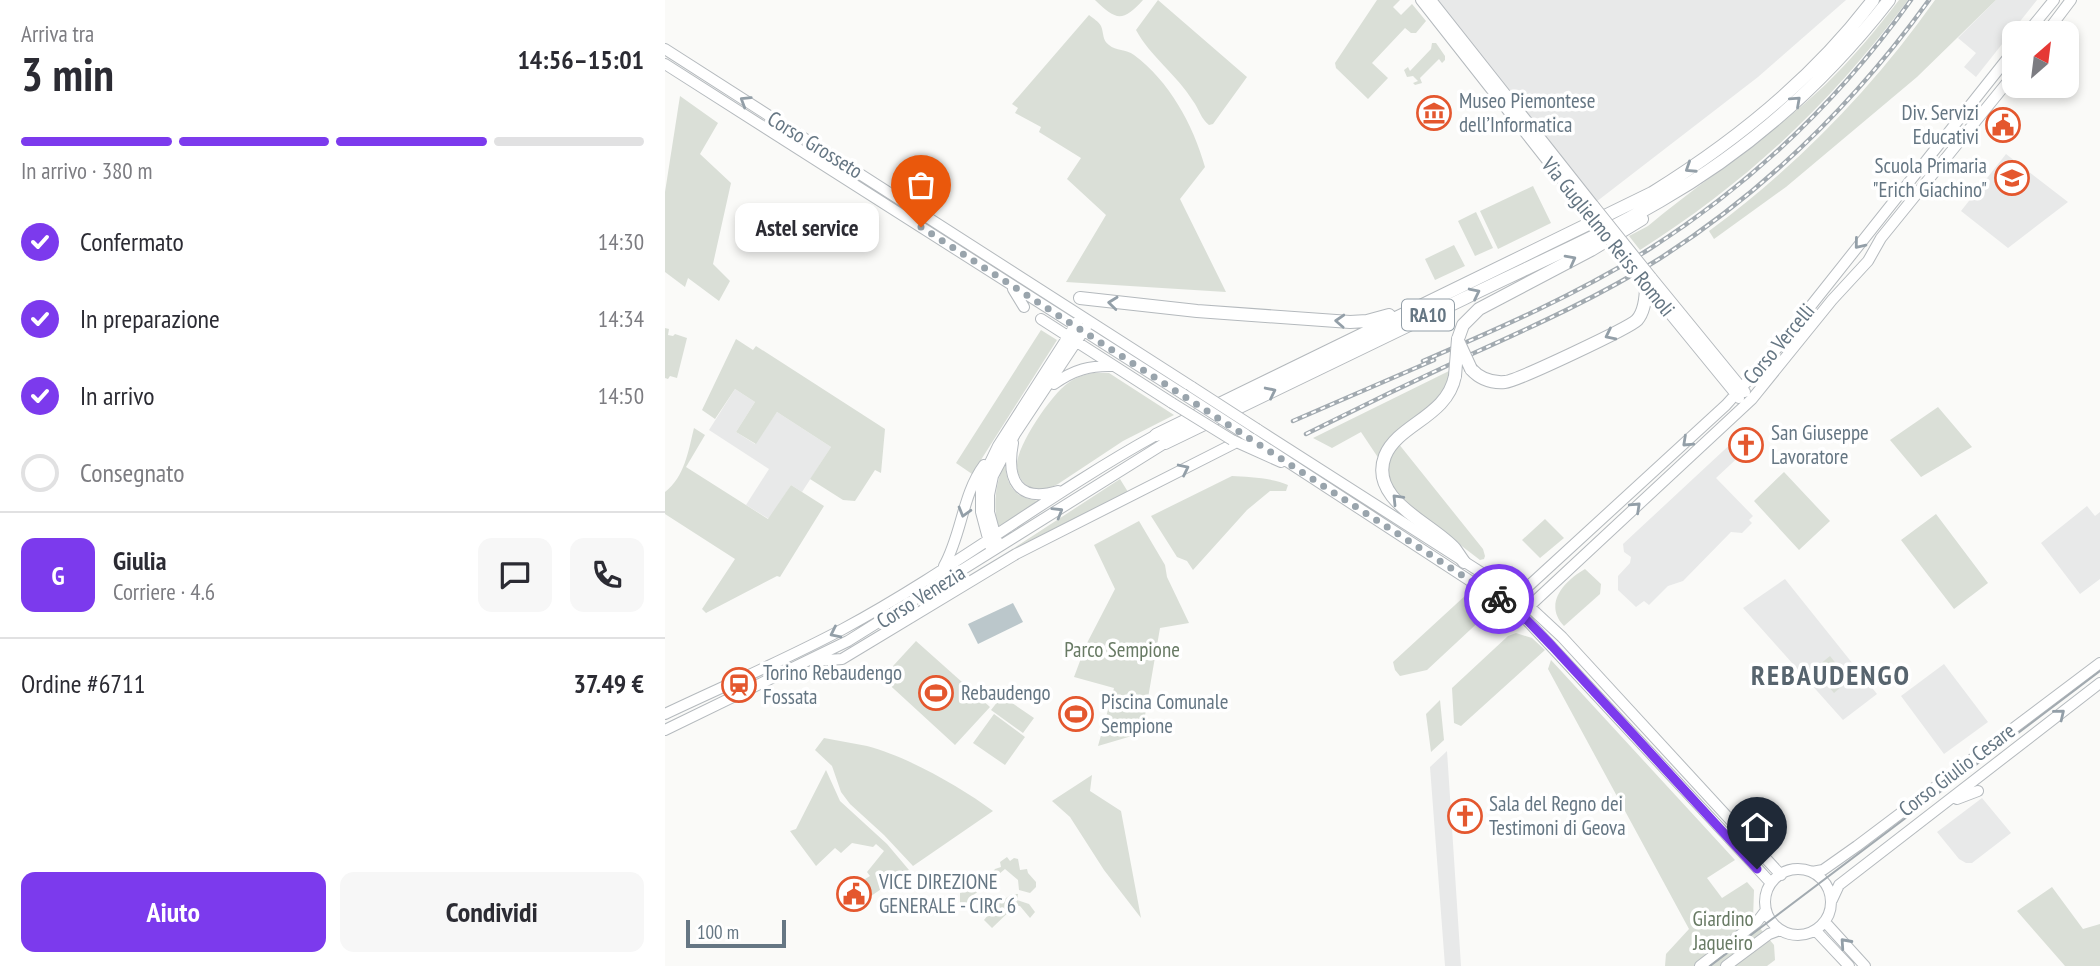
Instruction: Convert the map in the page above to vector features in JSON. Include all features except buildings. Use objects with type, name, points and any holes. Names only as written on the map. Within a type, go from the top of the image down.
[{"type":"highway","name":"RA10","points":[[1161,439],[1496,269],[1635,202],[1722,147],[1758,119],[1815,68],[1873,0]]},
{"type":"highway","name":"RA10","points":[[1464,562],[1454,548],[1394,498],[1386,486],[1383,470],[1391,447],[1447,396],[1455,376],[1458,339],[1463,325],[1479,309],[1591,250],[1661,207],[1750,140],[1795,103],[1840,58],[1889,0]]},
{"type":"highway","name":"RA10","points":[[1161,439],[1594,235],[1689,184]]},
{"type":"highway","name":"RA10","points":[[1080,299],[1197,311],[1358,322],[1386,316],[1496,269]]},
{"type":"highway","name":"RA10","points":[[1458,339],[1471,369],[1489,381],[1509,382],[1631,325],[1641,314],[1648,282]]},
{"type":"main road","name":"Via Guglielmo Reiss Romoli","points":[[1421,0],[1590,208]]},
{"type":"main road","name":"Via Guglielmo Reiss Romoli","points":[[1431,0],[1648,282],[1749,403]]},
{"type":"main road","points":[[2037,21],[2054,0]]},
{"type":"main road","points":[[2055,21],[2071,0]]},
{"type":"main road","name":"Corso Grosseto","points":[[665,49],[1187,391],[1245,434],[1509,604],[1526,610]]},
{"type":"main road","name":"Corso Grosseto","points":[[665,64],[1009,284],[1082,323]]},
{"type":"main road","name":"Corso Vercelli","points":[[1509,604],[1739,392],[2002,65]]},
{"type":"main road","name":"Corso Vercelli","points":[[1526,610],[1749,403],[1832,300],[1868,261],[1881,238],[2002,89]]},
{"type":"main road","name":"Via Guglielmo Reiss Romoli","points":[[1648,282],[1729,373],[1739,392]]},
{"type":"main road","points":[[1009,284],[1024,307]]},
{"type":"main road","points":[[1041,319],[1233,442],[1303,471]]},
{"type":"main road","points":[[942,569],[956,541],[973,481],[1082,323]]},
{"type":"main road","points":[[999,565],[990,521],[989,495],[998,463],[1044,393],[1072,339]]},
{"type":"main road","points":[[1044,393],[1061,379],[1082,369],[1115,366]]},
{"type":"main road","points":[[1729,373],[1745,375],[1757,372]]},
{"type":"main road","name":"Corso Grosseto","points":[[1187,391],[1257,429],[1518,596],[1526,610]]},
{"type":"main road","points":[[1015,434],[1011,471],[1016,485],[1023,491],[1038,496],[1071,487]]},
{"type":"main road","name":"Corso Venezia","points":[[665,730],[848,641],[916,601],[1071,487],[1161,439]]},
{"type":"main road","name":"Corso Venezia","points":[[665,714],[843,629],[942,569],[994,544],[1161,439]]},
{"type":"main road","points":[[806,662],[842,659],[1033,545],[1233,442]]},
{"type":"main road","points":[[991,458],[985,473],[981,500],[982,523],[994,544]]},
{"type":"main road","points":[[895,626],[916,601]]},
{"type":"main road","points":[[1526,610],[1562,637],[1781,875]]},
{"type":"main road","points":[[1526,610],[1771,883]]},
{"type":"main road","name":"Corso Giulio Cesare","points":[[1812,872],[1823,870],[1857,846],[2100,663]]},
{"type":"main road","name":"Corso Giulio Cesare","points":[[1832,900],[1839,886],[2100,683]]},
{"type":"main road","points":[[1947,802],[1978,791]]},
{"type":"main road","points":[[1795,869],[1812,872],[1825,882],[1832,900],[1825,922],[1816,931],[1797,936],[1780,930],[1770,920],[1766,911],[1765,898],[1771,883],[1795,869]]},
{"type":"main road","points":[[1700,966],[1757,922],[1766,911]]},
{"type":"main road","points":[[1825,922],[1865,966]]},
{"type":"main road","points":[[1727,966],[1769,934],[1780,930]]},
{"type":"main road","points":[[1816,931],[1849,966]]},
{"type":"shaded area","points":[[1435,0],[1846,0],[1758,77],[1596,202]]},
{"type":"shaded area","points":[[1996,0],[2037,0],[2020,21],[2002,21],[2002,44],[1976,77],[1964,67],[1976,53],[1958,38]]},
{"type":"shaded area","name":"Scuola Primaria \"Erich Giachino\"","points":[[2006,154],[2068,202],[2008,248],[1961,211]]},
{"type":"shaded area","points":[[735,389],[755,402],[736,432],[755,444],[777,412],[831,447],[802,492],[791,485],[769,519],[746,505],[769,469],[709,430]]},
{"type":"shaded area","points":[[1737,438],[1746,450],[1716,478],[1753,516],[1749,520],[1752,523],[1742,533],[1731,532],[1683,581],[1668,586],[1649,605],[1644,601],[1636,607],[1618,590],[1618,576],[1630,563],[1631,557],[1624,552],[1623,544]]},
{"type":"shaded area","points":[[2087,506],[2095,516],[2100,512],[2100,579],[2080,594],[2041,543]]},
{"type":"shaded area","points":[[1785,579],[1877,694],[1843,720],[1743,608]]},
{"type":"shaded area","points":[[1013,603],[1023,622],[978,644],[968,624]]},
{"type":"shaded area","points":[[1944,664],[1988,722],[1944,754],[1901,696]]},
{"type":"shaded area","points":[[1447,751],[1461,966],[1445,966],[1430,767]]},
{"type":"shaded area","points":[[1982,798],[2011,833],[1972,863],[1966,863],[1959,859],[1937,832]]},
{"type":"green space","points":[[1095,0],[1143,0],[1130,13],[1119,16],[1108,12]]},
{"type":"green space","points":[[1158,0],[1247,77],[1213,124],[1209,125],[1204,120],[1187,92],[1136,30]]},
{"type":"green space","points":[[1377,0],[1400,0],[1393,7],[1401,15],[1412,4],[1426,21],[1416,33],[1405,28],[1372,63],[1388,78],[1368,99],[1336,68],[1335,63]]},
{"type":"green space","points":[[1899,0],[1908,0],[1849,73],[1786,138],[1717,196],[1640,250],[1629,236],[1648,226],[1804,104],[1854,55]]},
{"type":"green space","points":[[1935,0],[1996,0],[1917,77],[1786,187],[1714,239],[1709,231],[1803,153],[1859,95]]},
{"type":"green space","points":[[1089,15],[1100,25],[1107,43],[1134,55],[1158,77],[1178,105],[1194,135],[1205,167],[1180,199],[1226,292],[1066,282],[1106,215],[1067,179],[1081,158],[1039,132],[1041,127],[1015,113],[1018,108],[1012,104]]},
{"type":"green space","points":[[1432,43],[1436,43],[1445,60],[1442,63],[1439,59],[1420,78],[1422,83],[1415,85],[1413,83],[1418,81],[1413,76],[1407,77],[1404,70],[1408,67],[1410,71],[1431,49]]},
{"type":"green space","points":[[680,96],[718,123],[700,154],[731,183],[713,264],[730,281],[719,301],[688,278],[685,287],[665,272],[665,192]]},
{"type":"green space","points":[[1533,186],[1551,223],[1498,249],[1480,211]]},
{"type":"green space","points":[[1476,212],[1493,248],[1475,256],[1458,221]]},
{"type":"green space","points":[[1454,245],[1465,266],[1435,280],[1425,259]]},
{"type":"green space","points":[[665,328],[669,329],[668,335],[687,338],[677,378],[665,378]]},
{"type":"green space","points":[[1041,330],[1057,340],[972,474],[956,463]]},
{"type":"green space","points":[[736,339],[753,350],[756,346],[885,429],[881,473],[875,470],[855,501],[843,500],[810,479],[831,447],[777,412],[756,444],[736,432],[755,402],[735,389],[715,419],[702,410]]},
{"type":"green space","points":[[1449,371],[1447,382],[1433,406],[1379,459],[1361,432],[1332,448],[1313,438]]},
{"type":"green space","points":[[1093,373],[1109,373],[1174,415],[1123,441],[1058,484],[1041,492],[1032,488],[1022,480],[1017,466],[1028,434],[1061,389],[1074,379]]},
{"type":"green space","points":[[1938,407],[1972,447],[1921,477],[1890,440]]},
{"type":"green space","points":[[694,428],[705,435],[686,467],[768,519],[791,485],[824,506],[780,577],[777,576],[706,613],[702,609],[735,559],[665,514],[665,492],[681,471]]},
{"type":"green space","points":[[1398,443],[1483,549],[1484,559],[1480,560],[1395,495],[1387,469]]},
{"type":"green space","points":[[1005,462],[1008,479],[1014,490],[1025,497],[1041,501],[998,529],[996,495]]},
{"type":"green space","points":[[1784,472],[1830,521],[1799,550],[1754,501]]},
{"type":"green space","points":[[1232,476],[1268,479],[1288,485],[1286,491],[1270,491],[1247,510],[1193,570],[1187,561],[1177,557],[1151,516]]},
{"type":"green space","points":[[1120,479],[1128,492],[1011,550]]},
{"type":"green space","points":[[1936,514],[1988,583],[1954,609],[1901,540]]},
{"type":"green space","points":[[1545,519],[1564,538],[1540,558],[1522,540]]},
{"type":"green space","name":"Parco Sempione","points":[[1139,521],[1165,565],[1167,577],[1189,623],[1160,628],[1142,733],[1098,746],[1114,688],[1074,677],[1086,645],[1115,589],[1094,545]]},
{"type":"green space","points":[[1585,569],[1601,584],[1600,594],[1564,626],[1555,610],[1556,601],[1570,580]]},
{"type":"green space","points":[[1467,594],[1485,616],[1427,670],[1400,676],[1393,662]]},
{"type":"green space","points":[[1516,633],[1532,638],[1545,650],[1461,726],[1454,723],[1452,688],[1508,636]]},
{"type":"green space","name":"Rebaudengo","points":[[916,641],[990,707],[955,745],[882,678]]},
{"type":"green space","points":[[1830,656],[1849,680],[1834,693],[1814,669]]},
{"type":"green space","name":"Giardino Jaqueiro","points":[[1551,660],[1735,860],[1707,878],[1722,898],[1747,882],[1754,890],[1753,920],[1774,945],[1775,960],[1767,966],[1665,966],[1666,954],[1689,929],[1548,669]]},
{"type":"green space","points":[[1002,696],[1034,718],[1023,733],[991,710]]},
{"type":"green space","points":[[1440,700],[1444,740],[1431,752],[1426,714]]},
{"type":"green space","points":[[994,714],[1025,737],[1005,765],[973,743]]},
{"type":"green space","points":[[824,738],[867,746],[899,757],[965,792],[993,811],[913,866],[841,792],[832,766],[815,750]]},
{"type":"green space","points":[[826,770],[840,801],[887,844],[909,870],[855,907],[844,892],[870,876],[867,872],[884,851],[876,844],[873,847],[852,843],[841,853],[835,848],[816,866],[790,831],[796,829]]},
{"type":"green space","points":[[1092,775],[1090,791],[1121,811],[1141,918],[1104,870],[1070,817],[1052,801]]},
{"type":"green space","points":[[1007,857],[1010,861],[1018,859],[1020,870],[1027,869],[1036,882],[1036,887],[1030,893],[1019,890],[1018,880],[1005,869],[970,898],[966,908],[960,903],[960,893],[968,889],[971,883],[981,884],[983,876],[990,876],[995,869],[1001,867],[1000,862]]},
{"type":"green space","points":[[2052,887],[2083,929],[2100,924],[2100,966],[2065,966],[2017,911]]},
{"type":"green space","points":[[1012,894],[1018,894],[1017,900],[1029,904],[1035,912],[1030,918],[1020,906],[1015,906],[992,928],[984,920],[997,904]]},
{"type":"tram line","points":[[1710,966],[2100,671]]},
{"type":"railway","points":[[1423,361],[1568,295],[1651,248],[1689,222],[1760,167],[1825,105],[1911,0]]},
{"type":"railway","points":[[1306,434],[1591,298],[1637,273],[1698,233],[1806,143],[1871,74],[1929,0]]},
{"type":"railway","points":[[1293,421],[1434,360]]},
{"type":"way so far","points":[[921,227],[1499,599]]},
{"type":"place","name":"Museo Piemontese dell’Informatica","points":[[1434,113]]},
{"type":"place","name":"Div. Servizi Educativi","points":[[2003,125]]},
{"type":"place","name":"Scuola Primaria \"Erich Giachino\"","points":[[2012,178]]},
{"type":"place","name":"Astel service","points":[[921,227]]},
{"type":"place","name":"San Giuseppe Lavoratore","points":[[1746,445]]},
{"type":"place","name":"Torino Rebaudengo Fossata","points":[[739,685]]},
{"type":"place","name":"Rebaudengo","points":[[936,693]]},
{"type":"place","name":"Piscina Comunale Sempione","points":[[1076,714]]},
{"type":"place","name":"Sala del Regno dei Testimoni di Geova","points":[[1465,816]]},
{"type":"place","name":"VICE DIREZIONE GENERALE - CIRC 6","points":[[854,894]]},
{"type":"district","name":"REBAUDENGO","points":[[1831,675]]},
{"type":"route","points":[[1499,599],[1521,614],[1552,646],[1757,869]]}]
